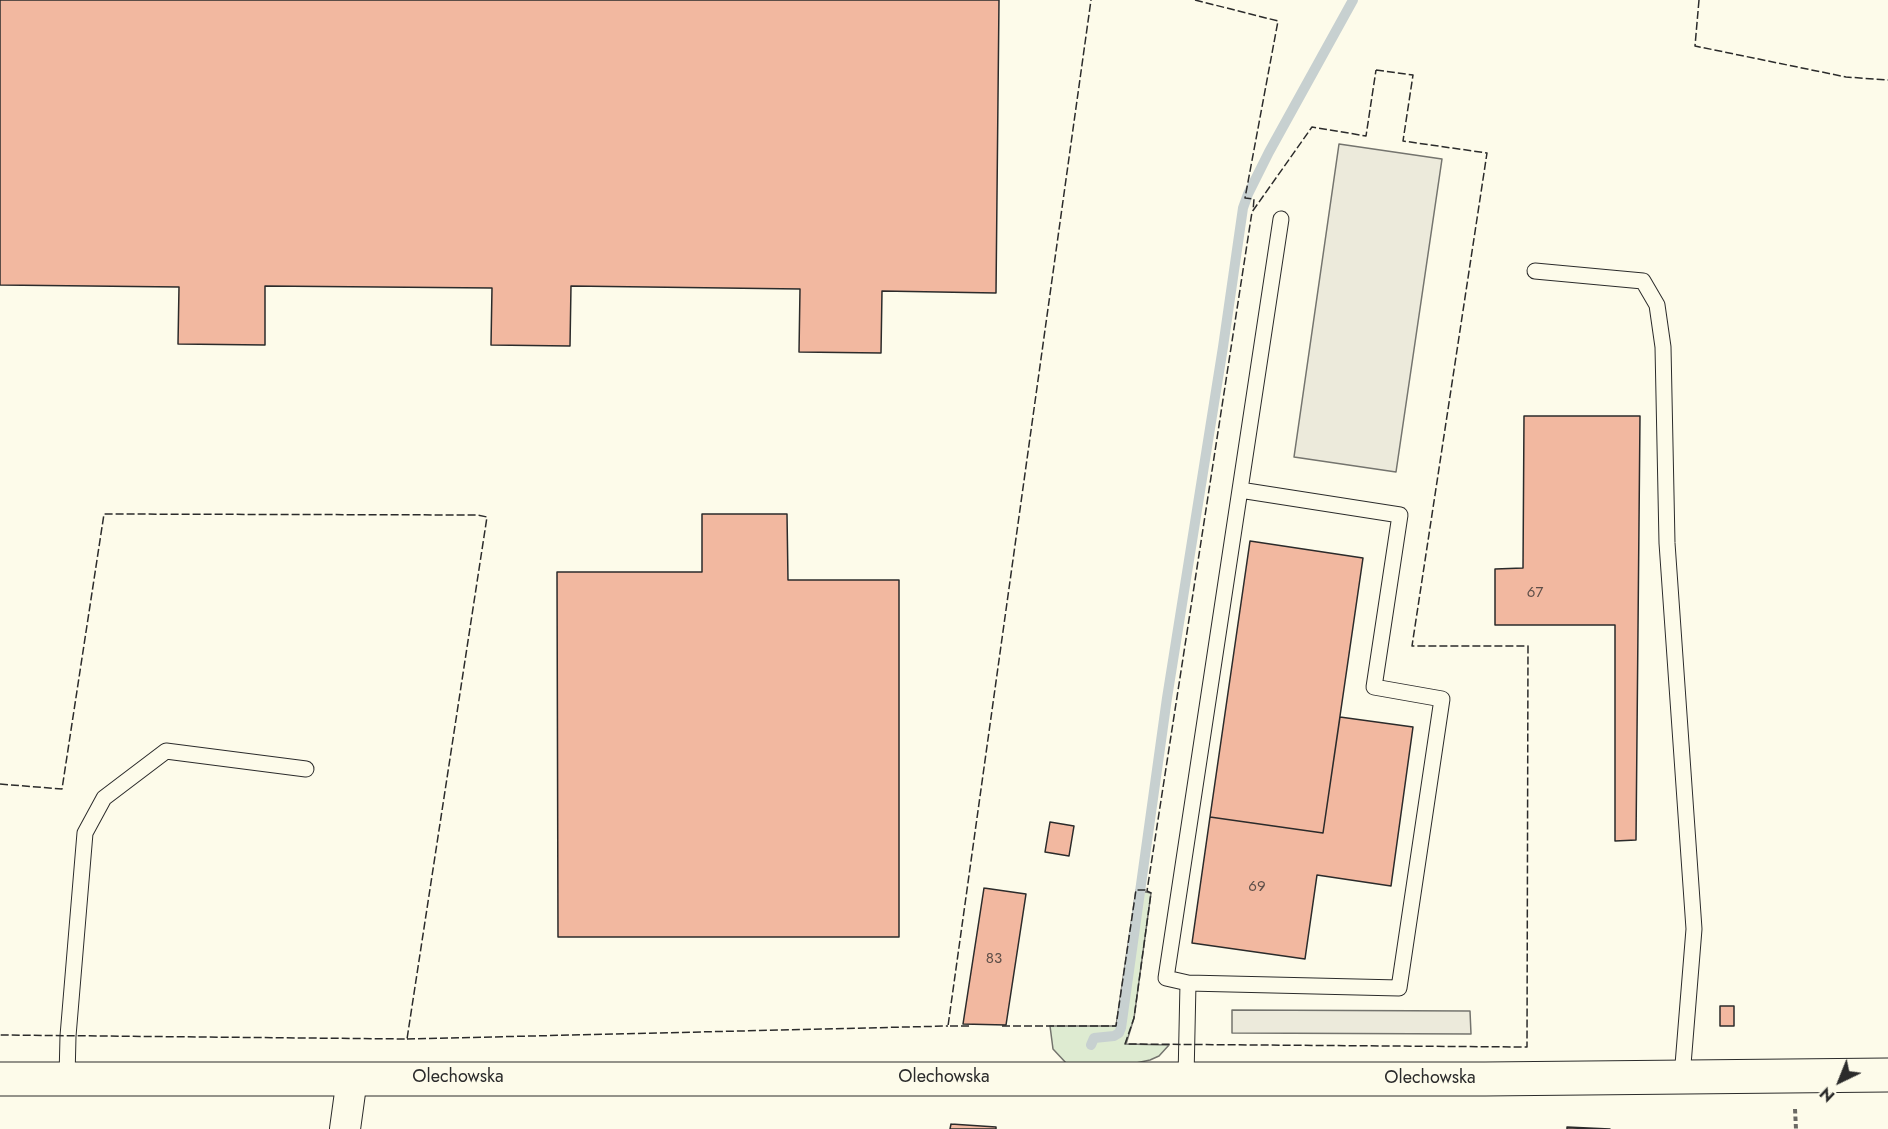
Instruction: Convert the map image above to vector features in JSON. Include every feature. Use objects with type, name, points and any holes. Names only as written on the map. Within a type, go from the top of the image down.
[{"type":"street","name":"Olechowska","points":[[0,1079],[1888,1075]]},
{"type":"street","points":[[345,1129],[352,1078]]},
{"type":"lane","points":[[1240,490],[1400,515],[1374,687],[1442,699],[1399,988],[1188,983],[1166,978],[1281,219]]},
{"type":"lane","points":[[1535,271],[1643,281],[1657,305],[1663,347],[1667,543],[1694,929],[1682,1077]]},
{"type":"lane","points":[[67,1078],[68,1036],[85,833],[104,798],[165,751],[306,769]]},
{"type":"lane","points":[[1186,1078],[1188,983]]},
{"type":"green space","points":[[1136,890],[1151,893],[1134,1018],[1126,1044],[1169,1045],[1159,1056],[1136,1063],[1067,1064],[1053,1049],[1050,1026],[1116,1026]]},
{"type":"shaded area","points":[[1339,144],[1442,159],[1396,472],[1294,457]]},
{"type":"shaded area","points":[[1232,1010],[1470,1011],[1471,1034],[1232,1033]]},
{"type":"building","points":[[0,0],[999,0],[996,293],[882,291],[881,353],[799,352],[800,289],[571,286],[570,346],[491,345],[492,288],[265,286],[265,345],[178,344],[179,287],[0,285]]},
{"type":"building","points":[[1524,416],[1640,416],[1636,840],[1615,841],[1615,625],[1495,625],[1495,569],[1523,568]]},
{"type":"building","points":[[702,514],[787,514],[788,580],[899,580],[899,937],[558,937],[557,572],[702,572]]},
{"type":"building","points":[[1250,541],[1363,558],[1323,833],[1210,817]]},
{"type":"building","points":[[1340,717],[1413,727],[1391,886],[1317,875],[1305,959],[1192,943],[1210,817],[1323,833]]},
{"type":"building","points":[[1050,822],[1074,826],[1069,856],[1045,852]]},
{"type":"building","points":[[984,888],[1026,894],[1006,1025],[963,1024]]},
{"type":"building","points":[[1720,1006],[1734,1006],[1734,1026],[1720,1026]]},
{"type":"building","points":[[951,1124],[996,1127],[996,1129],[950,1129]]},
{"type":"building","points":[[1567,1127],[1610,1129],[1567,1129]]},
{"type":"waterway","points":[[1091,1045],[1094,1038],[1114,1036],[1121,1028],[1167,698],[1243,208],[1269,152],[1353,0]]},
{"type":"fence","points":[[969,1026],[948,1026],[1091,0]]},
{"type":"fence","points":[[1195,0],[1278,21],[1245,198],[1254,199],[1253,211]]},
{"type":"fence","points":[[1699,0],[1695,46],[1846,77],[1888,80]]},
{"type":"fence","points":[[1376,70],[1413,75],[1403,141],[1487,153],[1412,646],[1528,646],[1527,1047],[1125,1044],[1134,1018],[1151,893],[1147,891],[1252,212],[1312,127],[1366,136],[1376,70]]},
{"type":"fence","points":[[0,784],[62,789],[104,514],[477,515],[487,517],[407,1039],[0,1035]]},
{"type":"fence","points":[[1002,1026],[1116,1026],[1136,890],[1148,890]]},
{"type":"fence","points":[[407,1039],[948,1026]]}]
